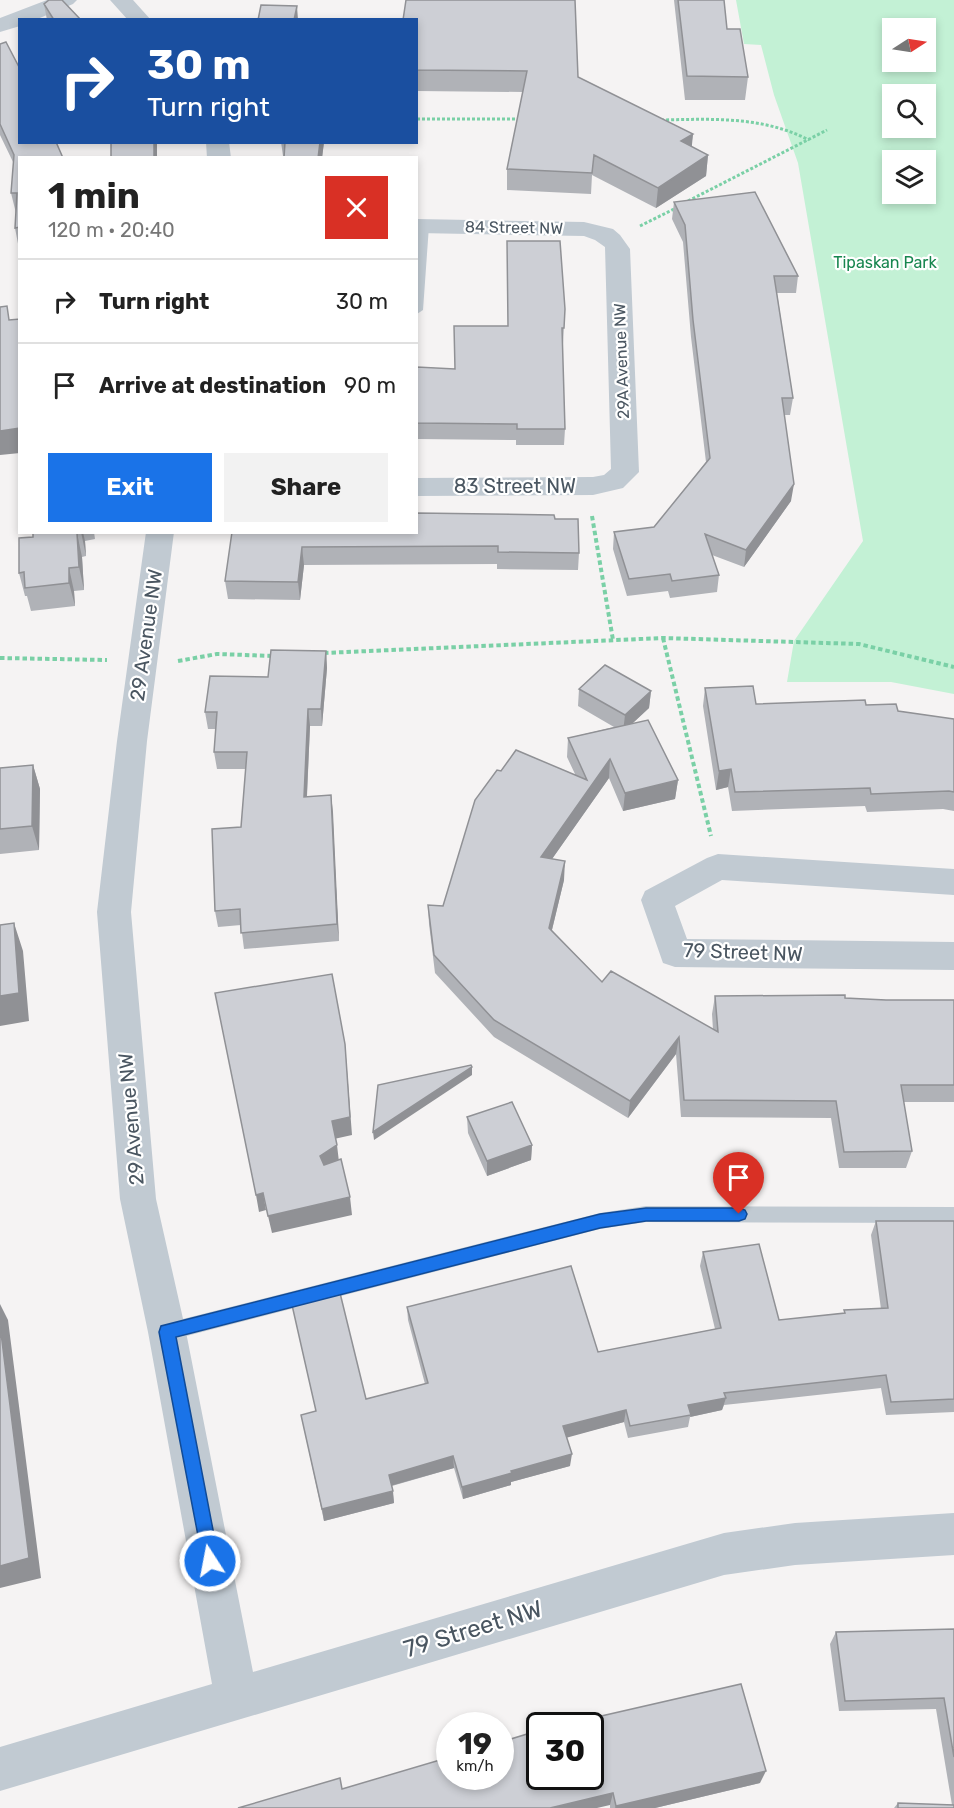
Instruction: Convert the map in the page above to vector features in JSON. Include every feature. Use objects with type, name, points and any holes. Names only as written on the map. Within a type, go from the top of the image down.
[{"type":"street","points":[[20,18],[66,0]]},
{"type":"street","points":[[121,0],[139,18]]},
{"type":"street","points":[[0,26],[18,19]]},
{"type":"street","name":"84 Street NW","points":[[420,226],[584,229],[599,231],[609,237]]},
{"type":"street","name":"29A Avenue NW","points":[[609,237],[618,249],[625,472],[613,482]]},
{"type":"street","name":"83 Street NW","points":[[418,487],[593,486],[613,482]]},
{"type":"street","name":"29 Avenue NW","points":[[160,534],[132,741],[114,912],[138,1199],[167,1332],[237,1699]]},
{"type":"street","name":"79 Street NW","points":[[954,882],[718,867],[657,900],[675,953],[954,956]]},
{"type":"street","name":"79 Street NW","points":[[0,1769],[724,1554],[795,1544],[954,1534]]},
{"type":"lane","points":[[418,282],[420,226]]},
{"type":"lane","points":[[167,1332],[611,1220],[646,1214],[954,1215]]},
{"type":"path","points":[[418,119],[529,119]]},
{"type":"path","points":[[661,120],[754,122],[788,129],[809,140]]},
{"type":"path","points":[[687,202],[827,130]]},
{"type":"path","points":[[634,229],[678,207]]},
{"type":"path","points":[[592,516],[613,640]]},
{"type":"path","points":[[663,638],[712,840]]},
{"type":"path","points":[[320,653],[663,638],[859,644],[954,668]]},
{"type":"path","points":[[183,662],[217,654],[285,655]]},
{"type":"path","points":[[0,658],[118,660]]},
{"type":"green space","name":"Tipaskan Park","points":[[736,0],[954,0],[954,694],[891,682],[787,682],[794,641],[863,541],[798,163],[774,95],[761,45],[744,44]]},
{"type":"building","points":[[49,0],[62,0],[79,18],[53,18],[44,4]]},
{"type":"building","points":[[406,0],[575,0],[578,77],[693,134],[681,141],[708,155],[658,188],[594,155],[592,173],[507,169],[527,71],[418,70],[418,18],[403,18]]},
{"type":"building","points":[[678,0],[724,0],[727,29],[740,29],[748,77],[687,76]]},
{"type":"building","points":[[261,5],[297,6],[294,18],[258,18]]},
{"type":"building","points":[[6,42],[18,65],[18,144],[57,144],[62,156],[18,156],[18,227],[15,228],[17,193],[11,193],[14,155],[0,124],[0,44]]},
{"type":"building","points":[[111,144],[154,144],[154,156],[111,156]]},
{"type":"building","points":[[285,144],[320,144],[318,156],[284,156]]},
{"type":"building","points":[[755,192],[798,276],[774,276],[793,398],[782,398],[794,484],[746,550],[705,534],[719,575],[672,581],[670,574],[629,579],[614,532],[654,527],[710,458],[693,320],[685,225],[674,202]]},
{"type":"building","points":[[507,241],[560,241],[565,309],[564,328],[562,328],[565,429],[517,429],[517,424],[418,423],[418,367],[455,369],[454,326],[508,326]]},
{"type":"building","points":[[7,306],[9,320],[18,319],[18,428],[0,431],[0,307]]},
{"type":"building","points":[[418,513],[554,515],[555,519],[578,519],[579,553],[498,552],[498,546],[302,547],[298,582],[225,581],[232,534],[418,534]]},
{"type":"building","points":[[33,534],[77,534],[79,567],[69,568],[69,583],[25,588],[24,572],[19,573],[19,538],[33,537]]},
{"type":"building","points":[[271,650],[326,651],[321,709],[308,709],[304,797],[331,795],[337,924],[241,933],[240,909],[215,911],[212,829],[241,827],[247,752],[214,752],[217,712],[205,712],[210,676],[268,677]]},
{"type":"building","points":[[605,665],[651,691],[625,715],[579,689]]},
{"type":"building","points":[[753,686],[756,704],[865,700],[866,705],[896,704],[898,711],[954,719],[954,792],[871,794],[870,788],[735,792],[731,769],[719,771],[705,688]]},
{"type":"building","points":[[648,720],[678,780],[625,793],[610,759],[541,857],[565,861],[549,928],[602,982],[611,971],[718,1032],[715,996],[845,995],[845,998],[886,1000],[954,1000],[954,1085],[901,1085],[912,1151],[844,1152],[836,1101],[684,1100],[679,1037],[630,1101],[494,1020],[434,955],[428,905],[443,906],[475,800],[497,770],[501,771],[516,750],[587,780],[568,738]]},
{"type":"building","points":[[33,765],[32,826],[0,829],[0,768]]},
{"type":"building","points":[[14,923],[19,993],[0,996],[0,925]]},
{"type":"building","points":[[332,974],[345,1044],[350,1117],[332,1121],[337,1145],[320,1156],[324,1165],[341,1159],[350,1197],[268,1216],[263,1193],[256,1195],[215,993]]},
{"type":"building","points":[[471,1065],[472,1067],[373,1132],[378,1085]]},
{"type":"building","points":[[512,1102],[532,1145],[487,1161],[467,1117]]},
{"type":"building","points":[[876,1221],[954,1221],[954,1399],[891,1402],[886,1375],[724,1393],[726,1398],[688,1405],[691,1415],[630,1426],[626,1410],[563,1426],[572,1454],[462,1487],[453,1456],[389,1475],[393,1491],[322,1509],[301,1415],[316,1411],[292,1305],[340,1293],[366,1399],[428,1383],[407,1307],[571,1266],[598,1352],[721,1328],[703,1252],[759,1244],[779,1320],[845,1313],[844,1310],[888,1308]]},
{"type":"building","points":[[0,1325],[29,1558],[0,1566]]},
{"type":"building","points":[[954,1629],[954,1757],[944,1698],[845,1701],[836,1632]]},
{"type":"building","points":[[741,1684],[766,1771],[616,1806],[613,1793],[550,1808],[238,1808],[340,1778],[342,1789],[436,1761],[436,1790],[514,1790],[514,1738],[526,1734],[526,1790],[604,1790],[604,1715]]},
{"type":"building","points":[[898,1803],[954,1805],[954,1808],[898,1808]]},
{"type":"route","points":[[210,1561],[167,1332],[600,1221],[646,1214],[739,1214]]}]
